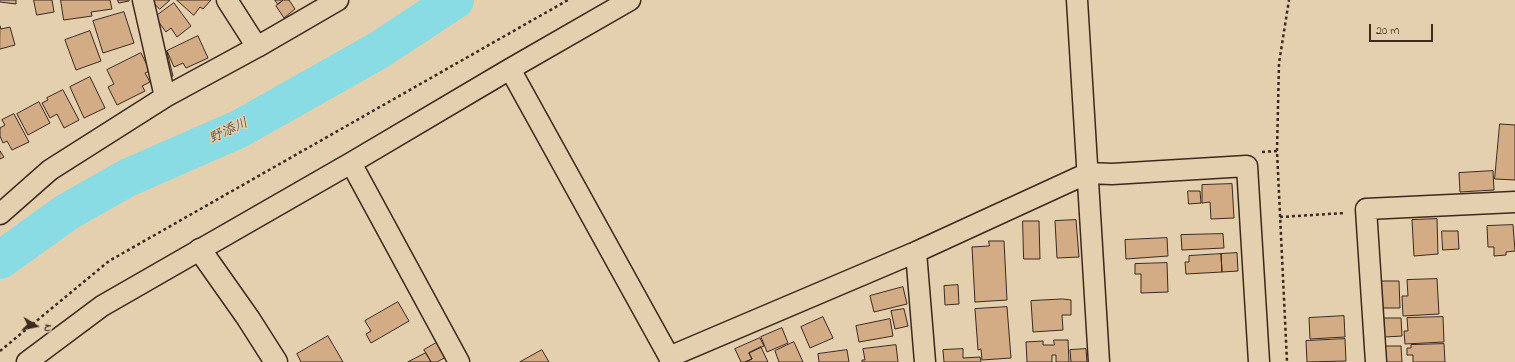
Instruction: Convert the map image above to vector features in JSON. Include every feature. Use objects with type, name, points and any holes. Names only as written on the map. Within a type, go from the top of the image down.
[{"type":"street","points":[[143,0],[165,97]]},
{"type":"street","points":[[227,0],[257,47]]},
{"type":"street","points":[[0,214],[50,170],[165,97],[257,47],[338,0]]},
{"type":"street","points":[[27,362],[102,306],[630,0]]},
{"type":"street","points":[[1077,0],[1098,362]]},
{"type":"street","points":[[510,69],[670,360],[916,252],[1088,173],[1112,174],[1247,166],[1259,362]]},
{"type":"street","points":[[351,163],[459,362]]},
{"type":"street","points":[[1376,362],[1366,210],[1515,202]]},
{"type":"street","points":[[200,250],[248,318],[276,362]]},
{"type":"street","points":[[916,252],[925,362]]},
{"type":"path","points":[[0,352],[109,261],[568,0]]},
{"type":"path","points":[[1287,362],[1277,152],[1279,63],[1289,0]]},
{"type":"path","points":[[1261,152],[1277,152]]},
{"type":"path","points":[[1280,217],[1366,210]]},
{"type":"building","points":[[0,0],[16,0],[16,4],[0,2]]},
{"type":"building","points":[[34,0],[52,0],[54,12],[37,15]]},
{"type":"building","points":[[61,0],[110,0],[112,9],[91,12],[92,16],[64,20]]},
{"type":"building","points":[[118,0],[129,0],[129,1],[119,3]]},
{"type":"building","points":[[151,0],[170,0],[160,9]]},
{"type":"building","points":[[177,0],[211,0],[203,9],[200,7],[194,15]]},
{"type":"building","points":[[275,0],[283,0],[278,4]]},
{"type":"building","points":[[284,0],[289,0],[295,9],[284,18],[276,6]]},
{"type":"building","points":[[174,3],[191,26],[177,37],[171,28],[166,32],[155,17]]},
{"type":"building","points":[[124,12],[134,43],[103,53],[93,21]]},
{"type":"building","points":[[0,26],[1,29],[10,27],[15,45],[0,49]]},
{"type":"building","points":[[90,31],[101,61],[76,70],[65,40]]},
{"type":"building","points":[[198,36],[208,58],[186,68],[183,63],[174,67],[167,51]]},
{"type":"building","points":[[167,52],[173,76],[165,78],[159,54]]},
{"type":"building","points":[[141,53],[150,71],[145,73],[150,82],[142,86],[145,91],[117,105],[108,87],[114,84],[107,70]]},
{"type":"building","points":[[90,77],[105,108],[84,118],[70,87]]},
{"type":"building","points":[[63,90],[79,120],[64,128],[57,114],[50,118],[42,103],[48,100],[47,98]]},
{"type":"building","points":[[39,102],[50,123],[28,135],[17,114]]},
{"type":"building","points":[[14,114],[29,142],[12,150],[7,141],[3,143],[0,136],[0,128],[5,125],[2,120]]},
{"type":"building","points":[[1500,124],[1515,125],[1515,180],[1495,179]]},
{"type":"building","points":[[0,151],[4,157],[0,159]]},
{"type":"building","points":[[1493,171],[1494,190],[1460,192],[1459,173]]},
{"type":"building","points":[[1232,184],[1234,218],[1211,219],[1210,202],[1202,203],[1202,185]]},
{"type":"building","points":[[1188,191],[1200,191],[1201,203],[1189,204]]},
{"type":"building","points":[[1437,219],[1438,254],[1414,256],[1412,220]]},
{"type":"building","points":[[1076,220],[1079,257],[1057,258],[1055,221]]},
{"type":"building","points":[[1023,221],[1039,221],[1040,259],[1024,259]]},
{"type":"building","points":[[1513,225],[1515,251],[1506,252],[1506,255],[1494,256],[1494,247],[1488,247],[1487,226]]},
{"type":"building","points":[[1442,231],[1458,231],[1459,249],[1443,250]]},
{"type":"building","points":[[1223,234],[1224,248],[1182,250],[1181,235]]},
{"type":"building","points":[[1167,238],[1168,256],[1126,259],[1125,240]]},
{"type":"building","points":[[989,241],[1004,241],[1007,300],[975,302],[972,247],[989,246]]},
{"type":"building","points":[[1237,253],[1238,271],[1222,272],[1221,254]]},
{"type":"building","points":[[1221,254],[1222,272],[1186,274],[1185,262],[1189,262],[1189,256]]},
{"type":"building","points":[[1167,263],[1168,292],[1141,293],[1141,274],[1135,274],[1135,264]]},
{"type":"building","points":[[1437,279],[1439,314],[1403,316],[1402,296],[1408,296],[1407,280]]},
{"type":"building","points":[[1381,281],[1399,281],[1400,308],[1382,308]]},
{"type":"building","points":[[958,285],[959,304],[945,305],[944,286]]},
{"type":"building","points":[[903,287],[907,304],[874,312],[870,296]]},
{"type":"building","points":[[1071,300],[1071,315],[1062,315],[1063,330],[1033,332],[1031,301]]},
{"type":"building","points":[[398,302],[409,321],[371,343],[366,334],[371,331],[365,321]]},
{"type":"building","points":[[1007,307],[1011,358],[982,360],[981,349],[978,350],[975,309]]},
{"type":"building","points":[[904,309],[908,326],[895,329],[891,311]]},
{"type":"building","points":[[1344,316],[1345,337],[1310,339],[1309,318]]},
{"type":"building","points":[[823,317],[833,338],[810,348],[801,327]]},
{"type":"building","points":[[1443,317],[1444,342],[1405,344],[1404,331],[1408,331],[1407,318]]},
{"type":"building","points":[[1384,318],[1401,318],[1402,336],[1385,337]]},
{"type":"building","points":[[890,319],[893,336],[859,342],[856,326]]},
{"type":"building","points":[[782,328],[788,343],[767,352],[761,337]]},
{"type":"building","points":[[328,336],[343,362],[301,362],[297,354]]},
{"type":"building","points":[[760,338],[764,346],[749,353],[752,359],[741,362],[735,349]]},
{"type":"building","points":[[1345,339],[1346,361],[1307,362],[1306,341]]},
{"type":"building","points":[[1054,340],[1068,340],[1069,362],[1056,362],[1056,355],[1052,355],[1052,362],[1027,362],[1026,342],[1043,341],[1043,345],[1054,345]]},
{"type":"building","points":[[438,342],[446,357],[437,362],[431,362],[424,350]]},
{"type":"building","points":[[794,342],[803,362],[779,362],[775,351]]},
{"type":"building","points":[[1444,344],[1445,362],[1413,362],[1413,355],[1407,355],[1407,348],[1411,348],[1411,345]]},
{"type":"building","points":[[896,345],[898,362],[862,362],[862,360],[865,360],[863,349]]},
{"type":"building","points":[[1384,346],[1401,346],[1402,362],[1385,362]]},
{"type":"building","points":[[761,347],[768,362],[745,362],[752,359],[749,353]]},
{"type":"building","points":[[963,349],[963,358],[980,357],[981,362],[944,362],[943,350]]},
{"type":"building","points":[[1086,349],[1087,362],[1071,362],[1070,350]]},
{"type":"building","points":[[542,350],[549,362],[520,362]]},
{"type":"building","points":[[847,350],[849,362],[819,362],[818,354]]},
{"type":"building","points":[[426,353],[431,362],[408,362]]},
{"type":"waterway","name":"野添川","points":[[0,260],[67,212],[127,178],[239,129],[379,50],[455,0]]}]
